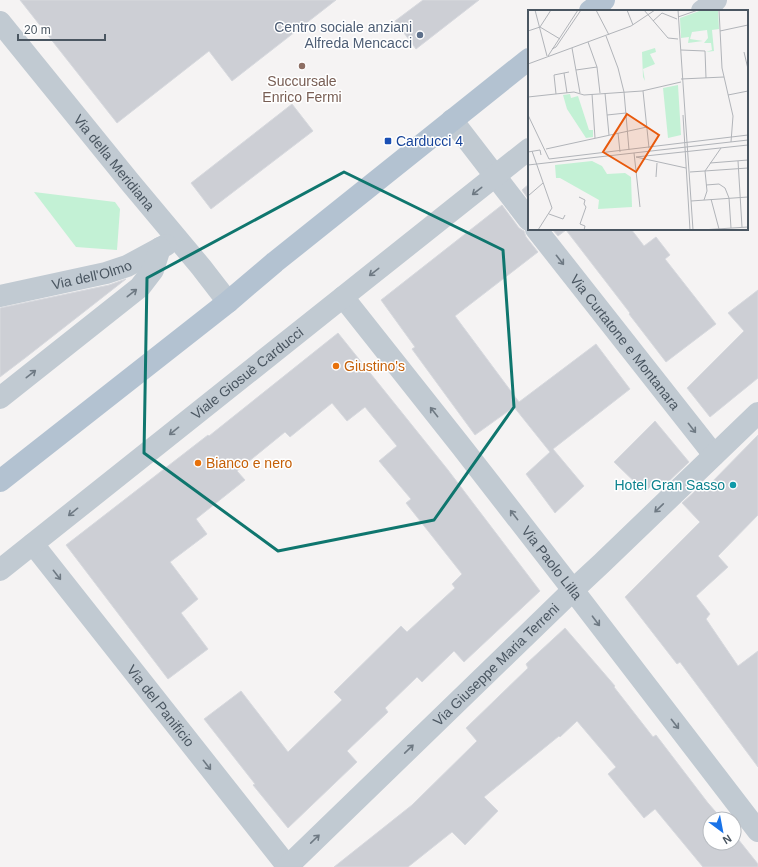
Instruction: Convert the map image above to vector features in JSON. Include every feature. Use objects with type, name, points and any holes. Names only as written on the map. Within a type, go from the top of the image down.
[{"type":"main road","points":[[591,10],[604,0]]},
{"type":"main road","points":[[0,481],[228,302],[275,262],[528,60]]},
{"type":"street","points":[[703,10],[716,0]]},
{"type":"street","name":"Via della Meridiana","points":[[0,22],[129,181],[168,243],[201,267],[228,302]]},
{"type":"street","points":[[452,120],[528,219]]},
{"type":"street","name":"Viale Giosuè Carducci","points":[[0,570],[528,151]]},
{"type":"street","name":"Via Curtatone e Montanara","points":[[537,230],[714,455]]},
{"type":"street","points":[[0,398],[140,287],[153,270],[168,243]]},
{"type":"street","name":"Via dell'Olmo","points":[[0,296],[106,273],[127,266],[168,243]]},
{"type":"street","name":"Via Paolo Lilla","points":[[343,297],[573,590],[758,831]]},
{"type":"street","name":"Via Giuseppe Maria Terreni","points":[[288,867],[573,590],[758,413]]},
{"type":"street","name":"Via del Panificio","points":[[33,544],[288,867]]},
{"type":"highlighted area","points":[[344,172],[503,250],[514,407],[434,520],[278,551],[144,453],[147,278]]},
{"type":"green space","points":[[34,192],[115,202],[120,209],[117,250],[76,247]]},
{"type":"building","name":"Succursale Enrico Fermi","points":[[20,0],[336,0],[232,81],[209,51],[117,123]]},
{"type":"building","name":"Centro sociale anziani Alfreda Mencacci","points":[[423,0],[479,0],[416,49],[395,21]]},
{"type":"building","points":[[292,104],[313,131],[211,209],[191,183]]},
{"type":"building","points":[[528,185],[528,199],[522,190]]},
{"type":"building","points":[[502,205],[519,228],[524,231],[526,237],[538,252],[455,316],[519,402],[596,344],[630,389],[553,449],[584,486],[555,513],[526,474],[550,452],[514,407],[475,435],[412,349],[415,347],[381,300]]},
{"type":"building","points":[[553,230],[566,230],[558,236]]},
{"type":"building","points":[[566,230],[632,230],[644,246],[656,237],[670,255],[665,259],[716,324],[666,362],[629,314],[630,313]]},
{"type":"building","points":[[126,279],[0,377],[0,308],[109,285]]},
{"type":"building","points":[[758,290],[758,378],[710,417],[687,388],[744,331],[728,313]]},
{"type":"building","points":[[338,333],[448,470],[540,591],[464,662],[454,651],[422,682],[417,677],[385,708],[388,712],[347,751],[357,762],[288,828],[253,785],[255,784],[204,719],[241,691],[288,752],[342,700],[334,692],[401,626],[407,632],[455,588],[452,584],[462,574],[406,503],[411,499],[379,461],[397,446],[365,407],[347,421],[332,403],[290,437],[285,432],[237,471],[245,480],[196,519],[207,534],[170,562],[198,599],[181,613],[208,649],[168,679],[66,545],[208,435],[209,436]]},
{"type":"building","points":[[655,421],[689,462],[664,486],[658,479],[645,492],[614,462]]},
{"type":"building","points":[[758,435],[758,515],[718,556],[728,567],[696,596],[710,614],[706,619],[738,666],[758,651],[758,767],[680,662],[677,664],[625,597],[700,522],[682,503],[705,482],[708,486]]},
{"type":"building","points":[[565,628],[615,686],[614,687],[653,737],[656,735],[715,811],[702,811],[702,851],[742,851],[742,844],[758,864],[758,867],[703,867],[655,809],[644,818],[608,774],[616,767],[577,721],[560,737],[559,736],[484,797],[498,811],[465,845],[452,832],[408,867],[334,867],[412,805],[477,741],[466,728],[528,668],[526,664]]},
{"type":"place","name":"Centro sociale anziani Alfreda Mencacci","points":[[420,35]]},
{"type":"place","name":"Succursale Enrico Fermi","points":[[302,66]]},
{"type":"place","name":"Carducci 4","points":[[388,141]]},
{"type":"place","name":"Giustino's","points":[[336,366]]},
{"type":"place","name":"Bianco e nero","points":[[198,463]]},
{"type":"place","name":"Hotel Gran Sasso","points":[[733,485]]}]
